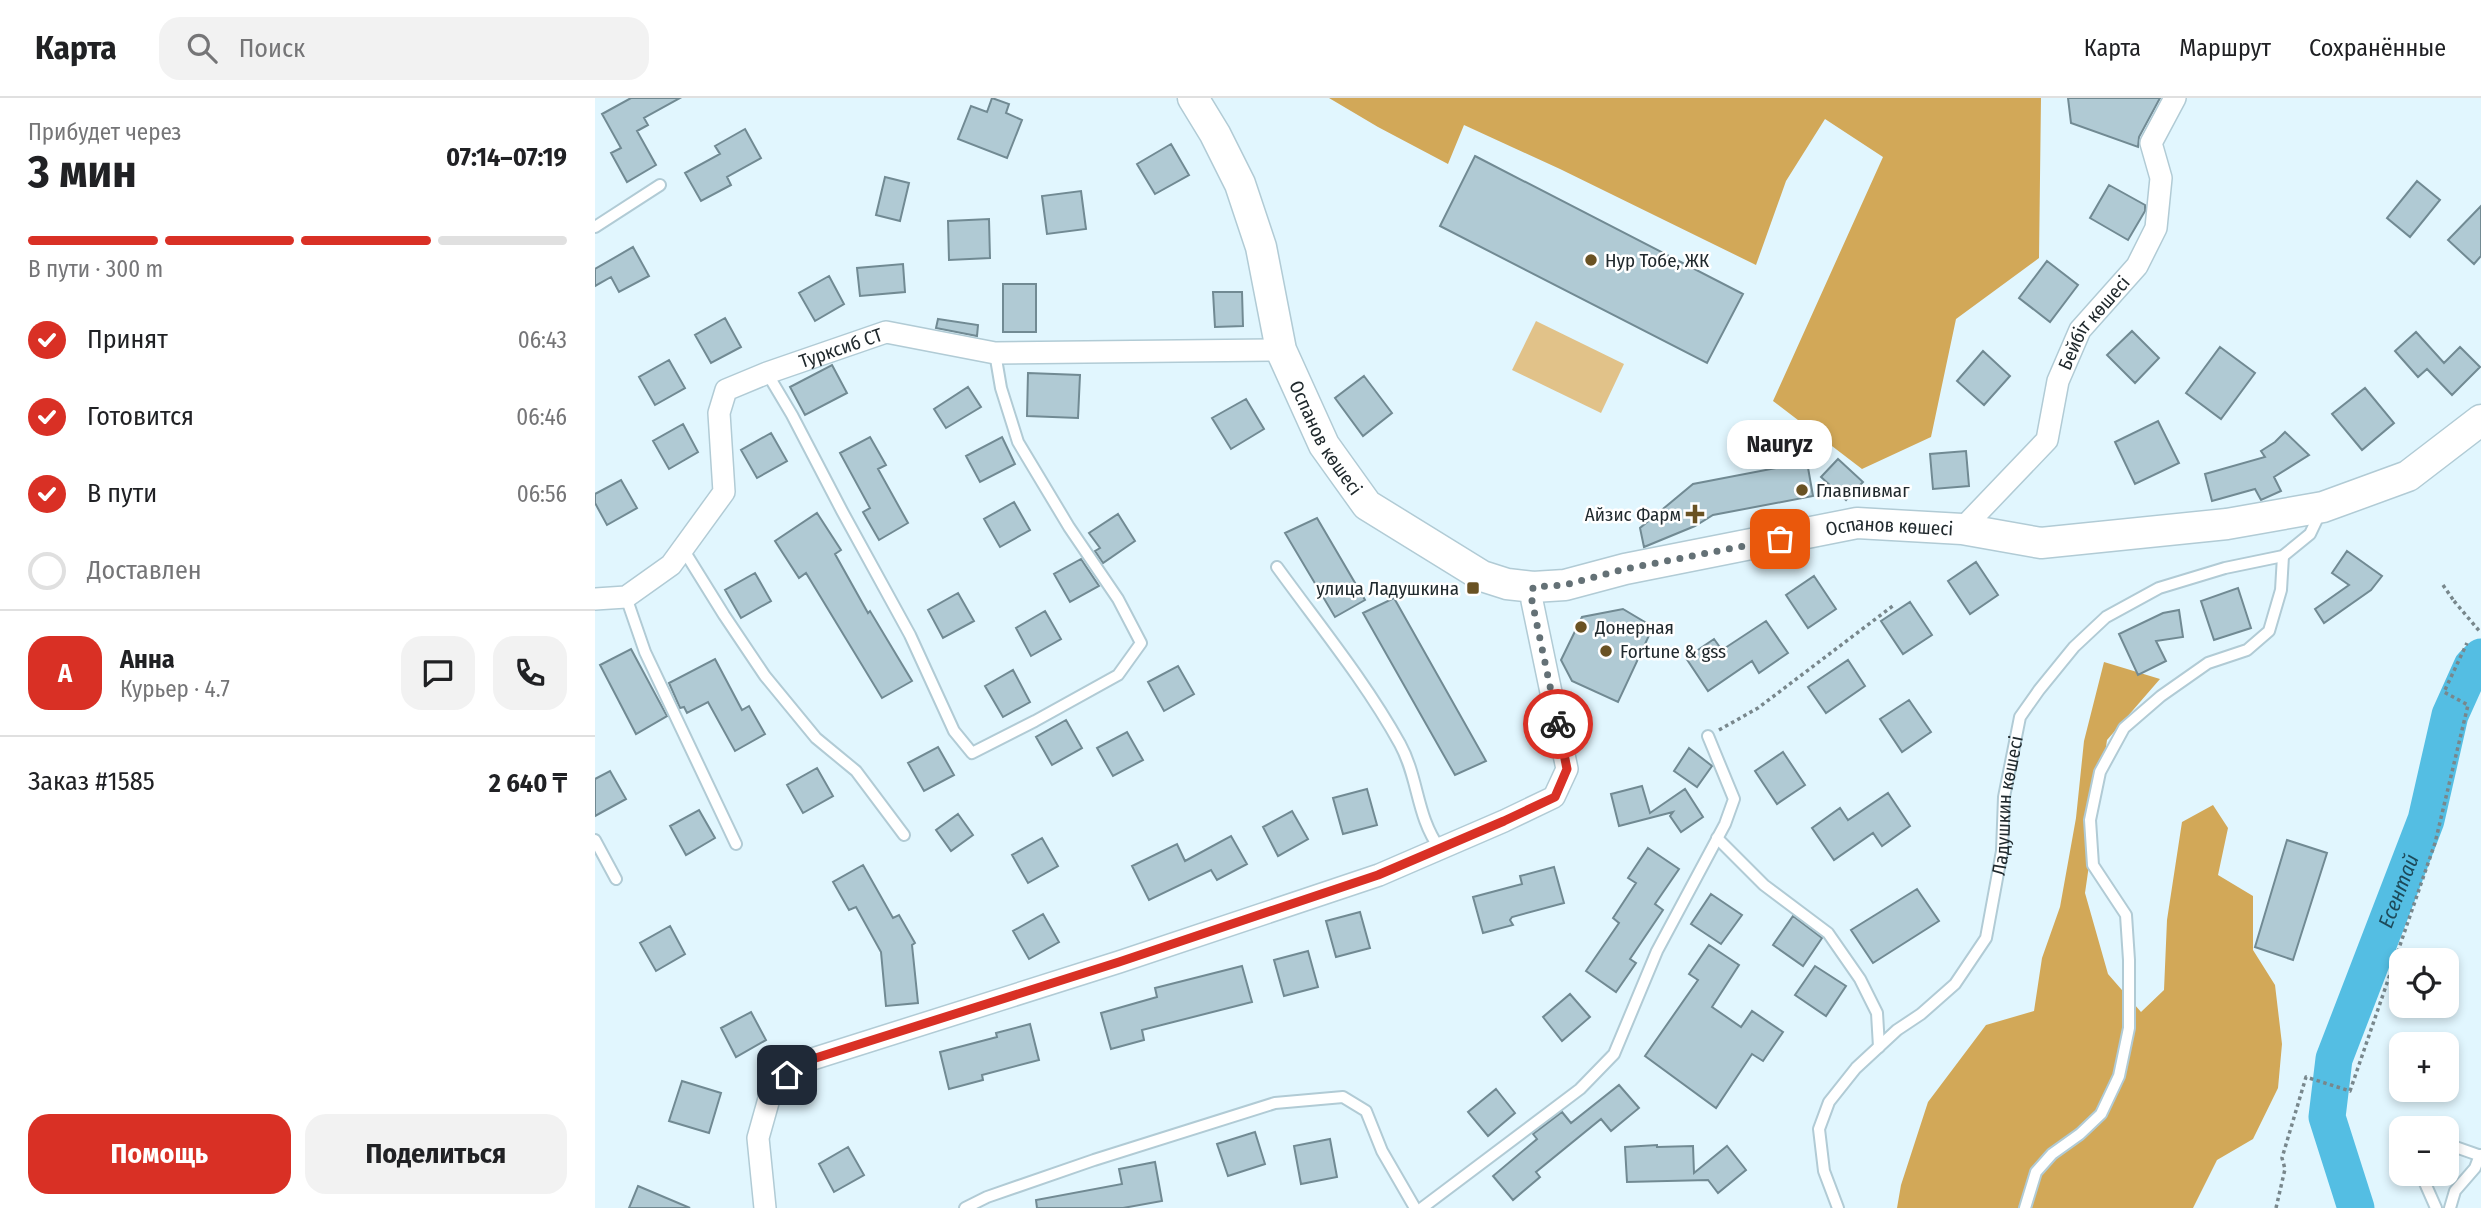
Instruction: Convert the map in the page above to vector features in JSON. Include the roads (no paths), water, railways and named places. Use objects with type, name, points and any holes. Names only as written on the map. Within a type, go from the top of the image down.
[{"type":"street","name":"Оспанов көшесі","points":[[1193,98],[1240,184],[1261,247],[1281,350],[1324,445],[1367,505],[1482,576],[1507,584],[1533,587],[1565,585],[1625,569],[1857,523],[1962,529],[2041,543],[2227,524],[2323,507],[2408,476],[2481,420]]},
{"type":"street","name":"Бейбіт көшесі","points":[[1962,529],[2047,440],[2058,381],[2080,330],[2137,266],[2156,228],[2161,178],[2151,143],[2175,98]]},
{"type":"street","name":"Турксиб СТ","points":[[626,597],[671,565],[724,492],[719,413],[726,390],[767,373],[886,332],[995,353],[1281,350]]},
{"type":"street","points":[[765,1208],[758,1138],[772,1088],[803,1062],[1119,962],[1353,884],[1440,849],[1555,797],[1567,769],[1532,601],[1533,587]]},
{"type":"street","points":[[595,599],[626,597]]},
{"type":"lane","points":[[595,227],[660,185]]},
{"type":"lane","points":[[767,373],[910,635],[954,731],[972,753],[1118,675],[1141,643],[1118,599],[1069,527],[1017,442],[1001,388],[995,353]]},
{"type":"lane","name":"Ладушкин көшесі","points":[[1838,1208],[1824,1171],[1819,1129],[1829,1102],[1856,1068],[1897,1030],[1921,1014],[1955,984],[1986,938],[2002,851],[2004,797],[2020,717],[2074,647],[2106,617],[2159,588],[2225,568],[2283,556],[2310,534],[2323,507]]},
{"type":"lane","points":[[683,549],[765,676],[816,738],[856,771],[904,835]]},
{"type":"lane","points":[[2025,1208],[2036,1172],[2052,1154],[2080,1134],[2101,1114],[2119,1076],[2129,1028],[2126,915],[2093,864],[2091,820],[2100,772],[2124,728],[2161,696],[2208,663],[2247,650],[2269,631],[2281,590],[2283,556]]},
{"type":"lane","points":[[1277,567],[1381,713],[1402,747],[1413,775],[1422,817],[1440,849]]},
{"type":"lane","points":[[626,597],[645,652],[736,844]]},
{"type":"lane","points":[[1422,1208],[1580,1089],[1614,1054],[1657,951],[1717,838],[1734,799],[1708,736]]},
{"type":"lane","points":[[1717,838],[1764,886],[1828,933],[1860,979],[1877,1013],[1879,1047]]},
{"type":"lane","points":[[595,840],[617,878]]},
{"type":"lane","points":[[965,1208],[987,1197],[1070,1168],[1275,1103],[1343,1097],[1366,1111],[1382,1150],[1415,1208]]},
{"type":"lane","points":[[2450,1208],[2455,1191],[2475,1168],[2480,1156],[2459,1148]]},
{"type":"lane","points":[[2426,1186],[2436,1208]]},
{"type":"waterway","name":"Есентай","points":[[2356,1208],[2327,1117],[2334,1059],[2426,820],[2450,715],[2472,666],[2481,657]]},
{"type":"place","name":"Нур Тобе, ЖК","points":[[1591,260]]},
{"type":"place","name":"Главпивмаг","points":[[1802,490]]},
{"type":"place","name":"Айзис Фарм","points":[[1695,514]]},
{"type":"place","name":"Nauryz","points":[[1780,539]]},
{"type":"place","name":"улица Ладушкина","points":[[1473,588]]},
{"type":"place","name":"Донерная","points":[[1581,627]]},
{"type":"place","name":"Fortune & gss","points":[[1606,651]]}]
